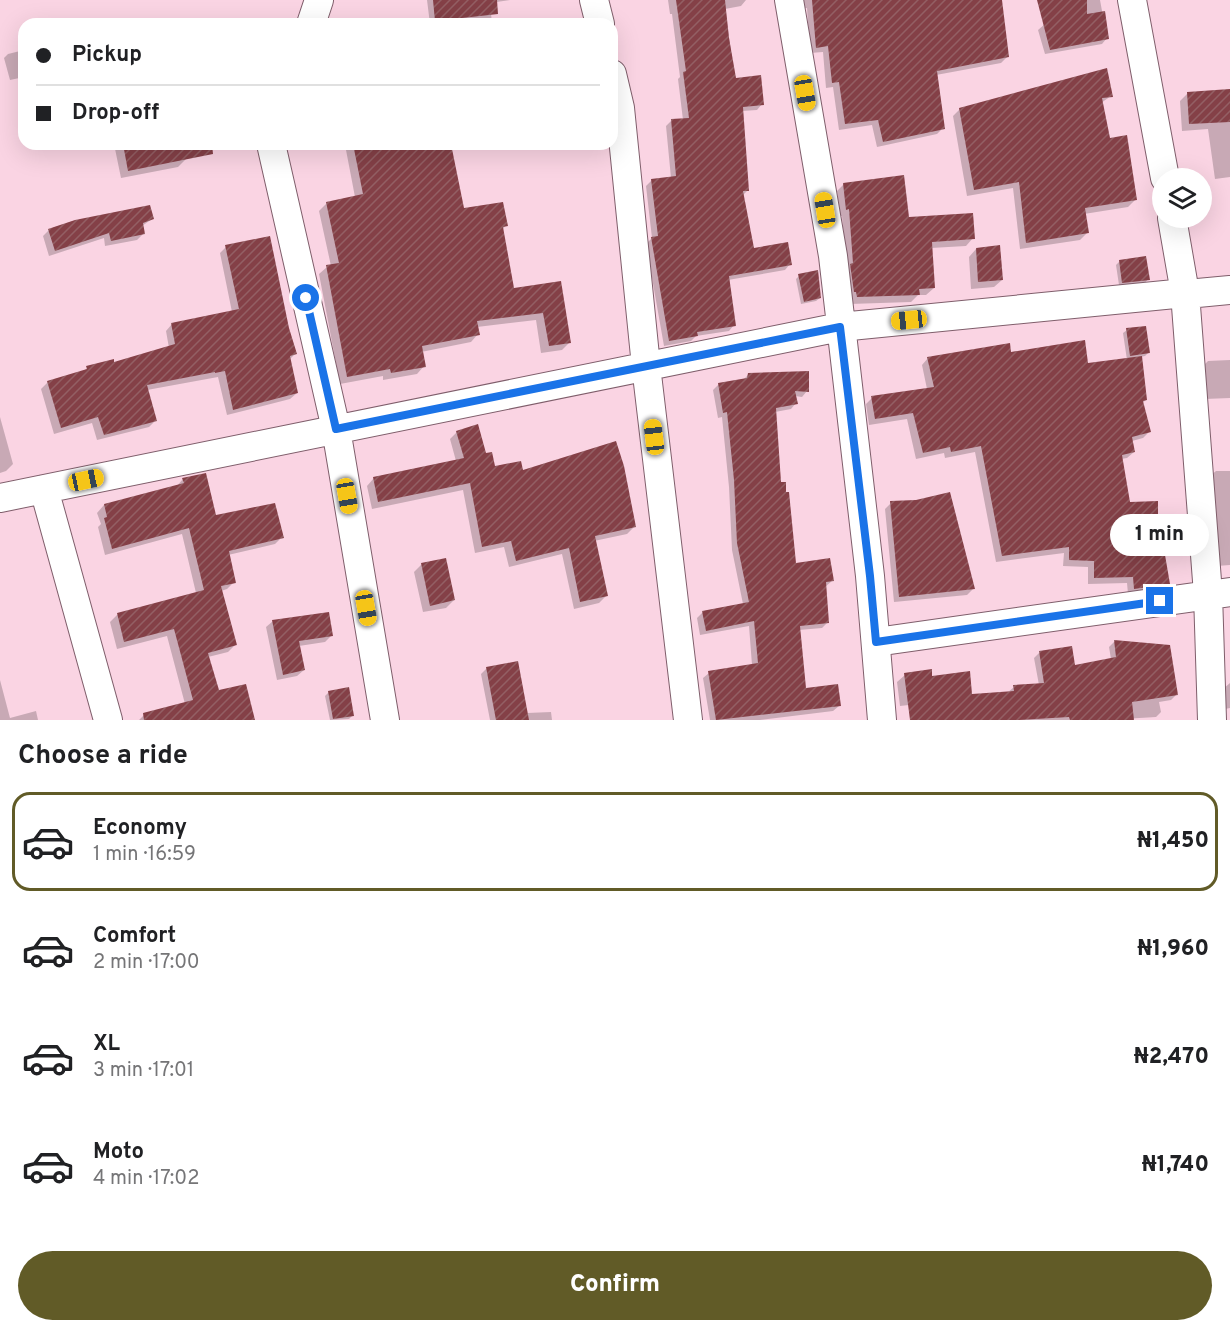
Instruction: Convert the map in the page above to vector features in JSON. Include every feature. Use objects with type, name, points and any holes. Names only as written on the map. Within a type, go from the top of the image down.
[{"type":"street","points":[[313,18],[319,0]]},
{"type":"street","points":[[594,0],[598,18]]},
{"type":"street","points":[[789,0],[833,256],[870,576],[882,720]]},
{"type":"street","points":[[1132,0],[1163,168]]},
{"type":"street","points":[[618,100],[646,366],[688,720]]},
{"type":"street","points":[[272,150],[336,429],[385,720]]},
{"type":"street","points":[[1174,228],[1185,293],[1219,593],[1212,720]]},
{"type":"street","points":[[0,498],[840,327],[1230,290]]},
{"type":"street","points":[[44,489],[108,720]]},
{"type":"street","points":[[876,642],[1219,593]]},
{"type":"building","points":[[433,0],[497,0],[498,14],[435,18]]},
{"type":"building","points":[[676,0],[725,0],[736,78],[761,75],[764,105],[743,107],[749,191],[743,191],[754,248],[788,242],[792,265],[729,276],[736,326],[697,332],[698,336],[669,341],[651,237],[658,236],[651,179],[676,176],[671,119],[689,118],[683,72],[686,71]]},
{"type":"building","points":[[812,0],[1002,0],[1009,57],[937,71],[945,129],[883,142],[878,120],[845,124],[839,82],[832,83],[828,46],[816,48]]},
{"type":"building","points":[[1037,0],[1087,0],[1087,14],[1105,11],[1109,39],[1050,50]]},
{"type":"building","points":[[1107,68],[1113,97],[1102,98],[1110,138],[1127,135],[1137,200],[1085,208],[1089,233],[1026,243],[1019,182],[974,190],[959,108]]},
{"type":"building","points":[[1230,89],[1230,122],[1189,124],[1187,92]]},
{"type":"building","points":[[124,150],[213,150],[213,154],[128,171]]},
{"type":"building","points":[[354,150],[452,150],[464,208],[503,202],[508,226],[503,227],[514,288],[561,281],[571,343],[549,346],[543,313],[477,321],[480,335],[422,346],[426,367],[391,373],[390,369],[347,377],[326,265],[339,263],[326,202],[363,194]]},
{"type":"building","points":[[904,175],[909,217],[973,213],[975,239],[932,242],[935,288],[919,289],[920,295],[857,297],[854,292],[850,264],[853,263],[849,209],[846,210],[843,183]]},
{"type":"building","points":[[150,205],[154,219],[143,223],[145,234],[111,241],[109,233],[55,251],[48,229],[75,220]]},
{"type":"building","points":[[270,236],[289,328],[297,354],[290,356],[298,393],[233,410],[225,371],[215,372],[147,385],[157,421],[104,435],[98,417],[61,428],[47,381],[87,369],[86,366],[114,359],[114,362],[175,344],[171,323],[239,309],[225,245]]},
{"type":"building","points":[[1000,245],[1003,280],[978,282],[976,248]]},
{"type":"building","points":[[1146,256],[1150,280],[1122,283],[1119,260]]},
{"type":"building","points":[[818,270],[821,298],[804,302],[798,274]]},
{"type":"building","points":[[1146,326],[1150,353],[1130,356],[1126,328]]},
{"type":"building","points":[[1085,340],[1088,363],[1142,356],[1147,400],[1143,401],[1151,432],[1132,437],[1135,452],[1122,455],[1130,502],[1158,501],[1158,526],[1160,526],[1170,584],[1134,589],[1133,577],[1094,578],[1094,561],[1069,560],[1069,547],[1002,556],[981,446],[951,452],[950,447],[923,453],[913,413],[875,419],[871,396],[934,387],[927,357],[1010,343],[1011,352]]},
{"type":"building","points":[[809,371],[809,392],[795,391],[798,404],[776,408],[781,482],[786,482],[786,492],[789,492],[796,563],[830,558],[834,581],[826,582],[829,623],[800,626],[806,688],[838,684],[841,706],[716,720],[708,671],[758,663],[754,621],[706,631],[702,611],[749,602],[737,543],[734,480],[727,412],[723,413],[718,383],[747,378],[748,373]]},
{"type":"building","points":[[478,424],[486,453],[492,452],[495,466],[521,461],[523,470],[616,441],[624,466],[636,527],[595,536],[608,596],[580,602],[569,548],[516,561],[511,541],[482,547],[470,483],[378,502],[373,477],[464,458],[456,431]]},
{"type":"building","points":[[206,473],[216,515],[275,503],[284,538],[229,551],[236,583],[221,586],[237,645],[208,653],[219,690],[246,684],[255,720],[144,720],[143,713],[193,700],[174,629],[124,642],[117,613],[204,590],[189,528],[112,549],[104,518],[107,517],[104,504],[184,483],[182,478]]},
{"type":"building","points":[[950,492],[975,589],[899,597],[890,501],[916,500]]},
{"type":"building","points":[[446,558],[455,600],[430,606],[421,563]]},
{"type":"building","points":[[329,612],[333,636],[299,641],[305,670],[283,675],[272,620]]},
{"type":"building","points":[[1114,640],[1170,645],[1178,695],[1132,702],[1134,720],[1070,720],[1069,717],[1019,720],[910,720],[904,673],[932,669],[932,676],[970,671],[972,694],[1014,691],[1013,685],[1044,683],[1039,651],[1072,646],[1075,665],[1116,657]]},
{"type":"building","points":[[518,661],[529,720],[496,720],[486,667]]},
{"type":"building","points":[[349,687],[354,716],[333,719],[328,691]]},
{"type":"route","points":[[306,298],[336,429],[840,327],[876,642],[1160,601]]}]
